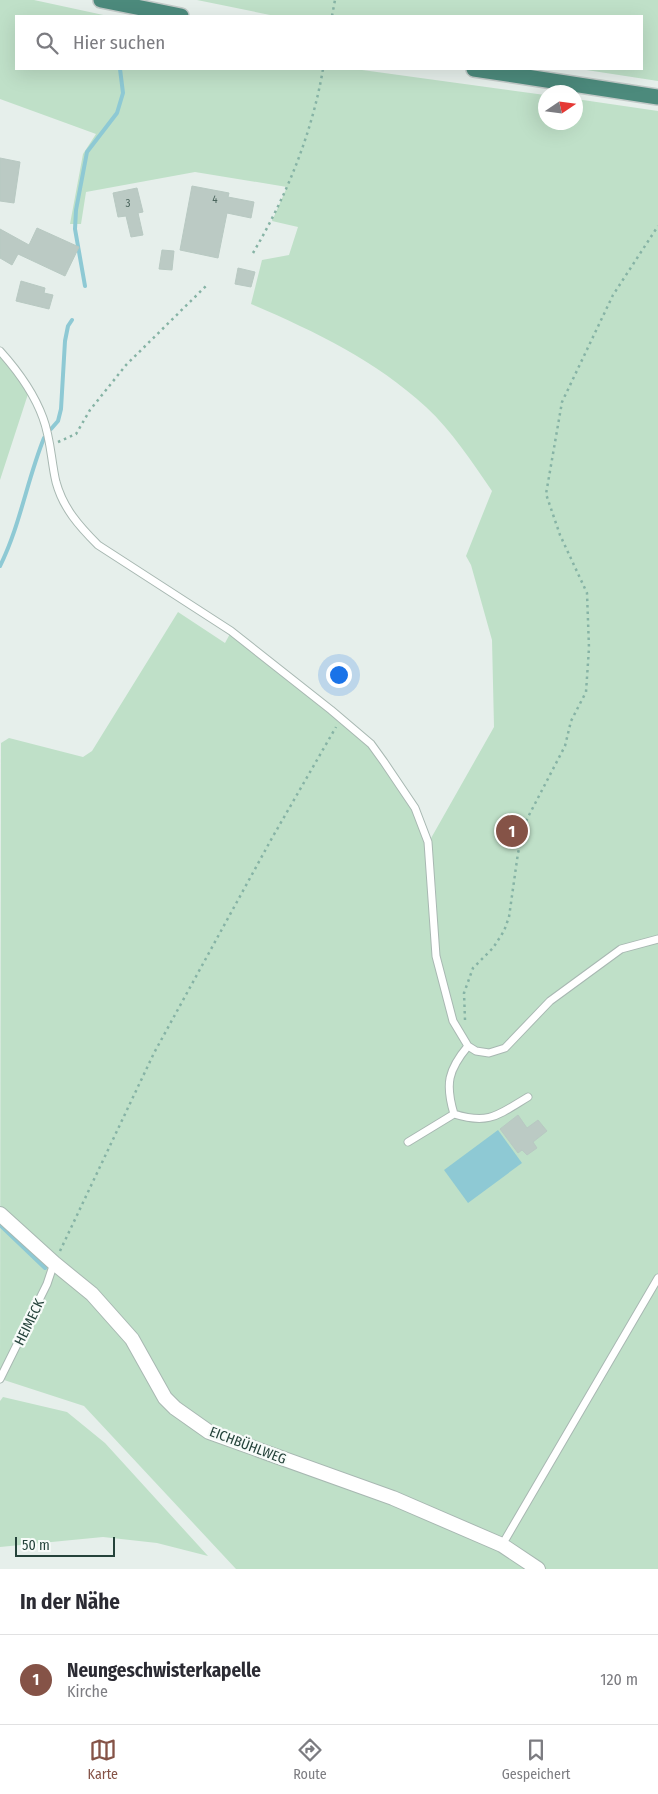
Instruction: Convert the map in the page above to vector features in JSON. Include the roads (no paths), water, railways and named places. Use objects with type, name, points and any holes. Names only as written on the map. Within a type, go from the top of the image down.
[{"type":"highway","points":[[101,0],[176,15]]},
{"type":"highway","points":[[481,70],[658,97]]},
{"type":"street","name":"EICHBÜHLWEG","points":[[0,1214],[54,1263],[92,1294],[127,1333],[165,1398],[175,1408],[209,1432],[393,1498],[502,1545],[538,1569]]},
{"type":"lane","points":[[0,351],[18,371],[32,394],[43,418],[51,445],[56,482],[66,508],[81,528],[98,545],[231,632],[341,719],[371,744],[397,779],[415,808],[428,842],[436,956],[453,1021],[468,1046],[476,1051],[489,1053],[505,1048],[550,1001],[622,949],[658,938]]},
{"type":"lane","points":[[454,1114],[447,1092],[453,1065],[468,1046]]},
{"type":"lane","points":[[408,1142],[454,1114],[474,1120],[495,1116],[528,1097]]},
{"type":"lane","name":"HEIMECK","points":[[0,1379],[47,1284],[54,1263]]},
{"type":"lane","points":[[502,1545],[658,1278]]},
{"type":"water","points":[[498,1130],[522,1163],[468,1203],[444,1170]]},
{"type":"waterway","points":[[85,286],[75,229],[76,210],[87,152],[117,113],[123,93],[120,70]]},
{"type":"waterway","points":[[51,429],[58,421],[61,409],[65,341],[68,326],[72,320]]},
{"type":"waterway","points":[[0,566],[13,535],[44,438]]},
{"type":"waterway","points":[[0,1225],[45,1268]]},
{"type":"place","name":"Neungeschwisterkapelle","points":[[512,831]]}]
